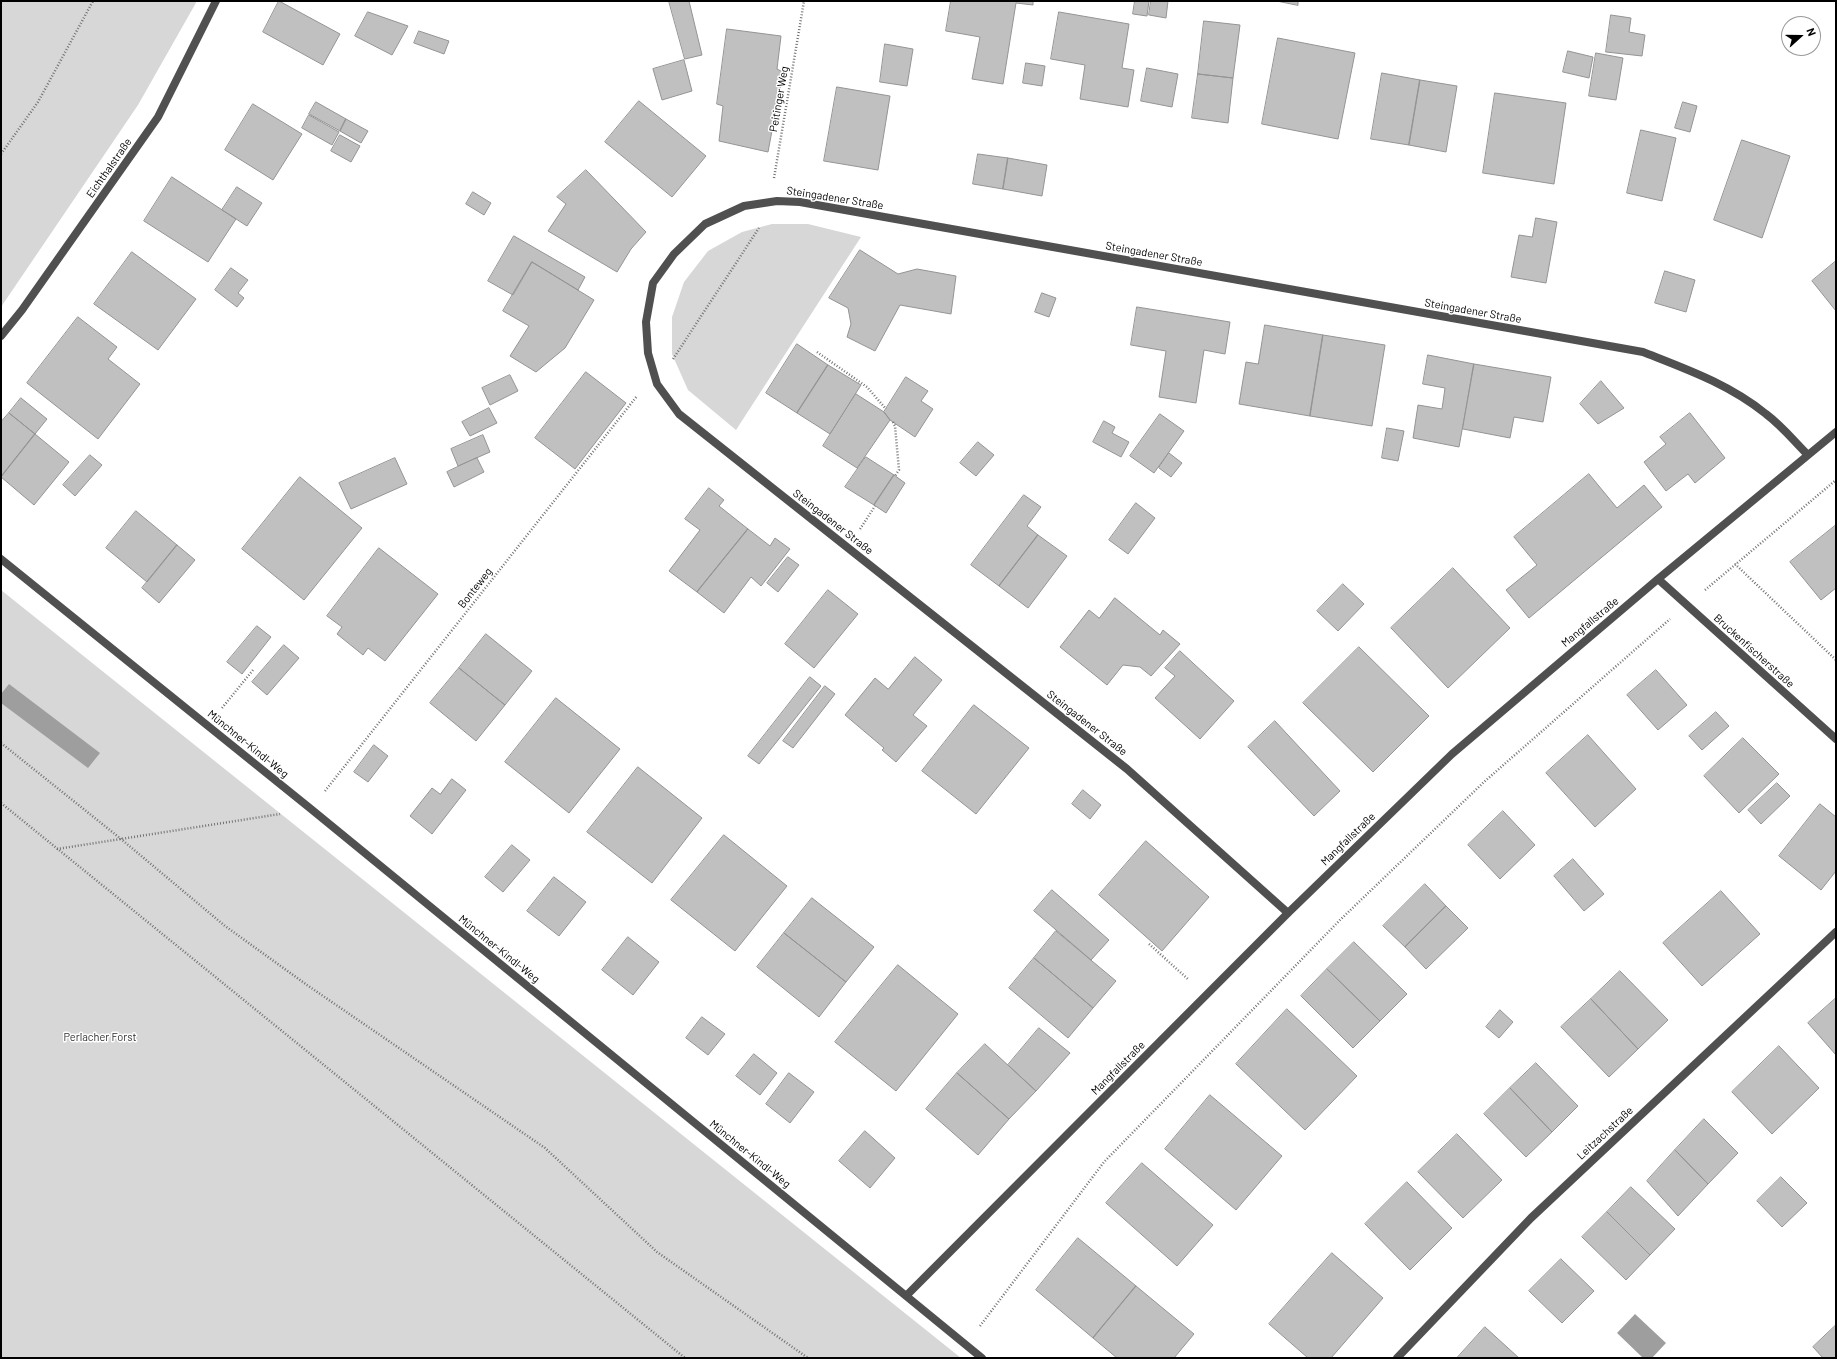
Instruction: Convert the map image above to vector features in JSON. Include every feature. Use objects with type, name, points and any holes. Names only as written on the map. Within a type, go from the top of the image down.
[{"type":"street","name":"Eichthalstraße","points":[[1,336],[22,310],[158,117],[216,1]]},
{"type":"street","name":"Steingadener Straße","points":[[1288,913],[1127,769],[679,414],[657,384],[648,353],[646,322],[653,283],[674,254],[705,224],[744,206],[776,201],[800,202],[1643,352],[1699,373],[1731,390],[1766,414],[1808,455]]},
{"type":"street","name":"Mangfallstraße","points":[[906,1296],[1288,913],[1452,754],[1658,579],[1836,432]]},
{"type":"street","name":"Münchner-Kindl-Weg","points":[[1,559],[311,809],[982,1358]]},
{"type":"street","name":"Bruckenfischerstraße","points":[[1658,579],[1686,606],[1836,739]]},
{"type":"street","name":"Leitzachstraße","points":[[1397,1358],[1531,1218],[1836,932]]},
{"type":"path","points":[[1,154],[38,102],[93,1]]},
{"type":"path","name":"Peitinger Weg","points":[[776,201],[774,175],[804,1]]},
{"type":"path","points":[[657,384],[776,201]]},
{"type":"path","points":[[817,352],[867,387],[886,409]]},
{"type":"path","name":"Bonteweg","points":[[311,809],[638,395],[657,384]]},
{"type":"path","points":[[893,422],[895,426],[899,470],[895,476]]},
{"type":"path","points":[[965,1345],[1104,1162],[1335,925],[1484,782],[1686,606],[1836,480]]},
{"type":"path","points":[[1735,564],[1836,660]]},
{"type":"path","points":[[207,726],[253,670]]},
{"type":"path","points":[[1,743],[121,839],[225,926],[307,985],[545,1148],[657,1252],[808,1358]]},
{"type":"path","points":[[1,803],[686,1358]]},
{"type":"path","points":[[57,849],[311,809]]},
{"type":"path","points":[[1149,944],[1206,996]]},
{"type":"green space","points":[[1,1],[197,1],[138,105],[1,307]]},
{"type":"green space","points":[[772,224],[808,224],[861,237],[736,430],[688,390],[672,354],[672,317],[684,282],[708,251],[742,232]]},
{"type":"green space","name":"Perlacher Forst","points":[[1,590],[961,1358],[1,1358]]},
{"type":"shaded area","points":[[9,684],[100,753],[88,768],[1,703],[1,694]]},
{"type":"shaded area","points":[[1635,1314],[1666,1343],[1652,1358],[1643,1358],[1617,1333]]},
{"type":"building","points":[[279,1],[340,34],[323,65],[263,32]]},
{"type":"building","points":[[669,1],[689,1],[702,55],[685,59]]},
{"type":"building","points":[[951,1],[1033,1],[1033,5],[1016,3],[1003,84],[972,79],[980,37],[946,31]]},
{"type":"building","points":[[1135,1],[1149,1],[1147,16],[1133,14]]},
{"type":"building","points":[[1151,1],[1168,1],[1166,18],[1149,15]]},
{"type":"building","points":[[1277,1],[1298,1],[1298,5]]},
{"type":"building","points":[[368,12],[408,26],[392,55],[355,36]]},
{"type":"building","points":[[1059,12],[1129,24],[1122,68],[1134,70],[1128,107],[1080,99],[1085,65],[1051,59]]},
{"type":"building","points":[[1611,15],[1631,18],[1629,32],[1645,35],[1642,56],[1606,52]]},
{"type":"building","points":[[1204,21],[1240,25],[1233,78],[1198,74]]},
{"type":"building","points":[[727,29],[781,36],[777,69],[783,72],[768,152],[719,141],[723,106],[717,104]]},
{"type":"building","points":[[419,31],[449,41],[444,54],[414,43]]},
{"type":"building","points":[[1278,38],[1355,53],[1338,139],[1262,124]]},
{"type":"building","points":[[885,44],[913,49],[907,86],[880,82]]},
{"type":"building","points":[[1568,51],[1593,57],[1589,78],[1563,72]]},
{"type":"building","points":[[1596,53],[1623,58],[1616,100],[1589,96]]},
{"type":"building","points":[[684,60],[692,91],[662,100],[653,69]]},
{"type":"building","points":[[1026,63],[1045,66],[1042,86],[1023,83]]},
{"type":"building","points":[[1147,68],[1178,74],[1172,107],[1141,101]]},
{"type":"building","points":[[1382,73],[1420,80],[1409,145],[1371,139]]},
{"type":"building","points":[[1198,74],[1233,78],[1228,123],[1192,118]]},
{"type":"building","points":[[1420,80],[1457,86],[1446,152],[1409,145]]},
{"type":"building","points":[[837,87],[890,96],[878,170],[824,161]]},
{"type":"building","points":[[1495,93],[1566,103],[1554,184],[1483,173]]},
{"type":"building","points":[[639,101],[706,156],[672,197],[605,142]]},
{"type":"building","points":[[316,102],[346,119],[340,131],[309,114]]},
{"type":"building","points":[[1683,102],[1697,106],[1690,132],[1675,128]]},
{"type":"building","points":[[253,104],[302,134],[273,180],[225,150]]},
{"type":"building","points":[[309,115],[339,132],[332,145],[302,128]]},
{"type":"building","points":[[346,119],[368,131],[361,143],[340,131]]},
{"type":"building","points":[[1641,130],[1676,138],[1662,201],[1627,193]]},
{"type":"building","points":[[340,135],[360,146],[351,162],[331,151]]},
{"type":"building","points":[[1742,140],[1790,156],[1762,238],[1714,220]]},
{"type":"building","points":[[978,154],[1008,158],[1003,189],[973,184]]},
{"type":"building","points":[[1008,158],[1047,165],[1042,196],[1003,189]]},
{"type":"building","points":[[586,170],[646,232],[631,249],[617,272],[548,231],[566,204],[557,197]]},
{"type":"building","points":[[172,177],[236,219],[208,262],[144,221]]},
{"type":"building","points":[[237,187],[262,203],[247,226],[222,210]]},
{"type":"building","points":[[473,192],[491,203],[484,215],[466,204]]},
{"type":"building","points":[[1536,218],[1557,222],[1546,283],[1511,277],[1519,235],[1532,237]]},
{"type":"building","points":[[514,236],[585,277],[578,290],[532,262],[513,295],[488,281]]},
{"type":"building","points":[[860,250],[898,274],[917,269],[956,276],[951,314],[900,305],[875,351],[847,337],[851,324],[848,308],[829,298]]},
{"type":"building","points":[[132,252],[196,299],[158,350],[94,304]]},
{"type":"building","points":[[1836,261],[1836,311],[1812,281]]},
{"type":"building","points":[[532,262],[594,300],[565,348],[536,372],[510,356],[529,326],[503,311]]},
{"type":"building","points":[[231,268],[248,280],[238,293],[244,298],[237,307],[215,290]]},
{"type":"building","points":[[1665,271],[1695,280],[1686,312],[1655,303]]},
{"type":"building","points":[[1042,293],[1056,298],[1049,317],[1035,312]]},
{"type":"building","points":[[1137,307],[1230,322],[1225,354],[1204,350],[1196,403],[1159,397],[1166,351],[1131,345]]},
{"type":"building","points":[[78,317],[117,347],[108,359],[140,384],[98,439],[27,383]]},
{"type":"building","points":[[1265,325],[1323,335],[1310,416],[1239,404],[1246,362],[1258,364]]},
{"type":"building","points":[[1323,335],[1385,345],[1372,426],[1310,416]]},
{"type":"building","points":[[797,344],[828,365],[797,413],[766,393]]},
{"type":"building","points":[[1428,355],[1474,364],[1459,447],[1413,438],[1418,405],[1442,409],[1445,388],[1423,384]]},
{"type":"building","points":[[1474,364],[1551,377],[1543,422],[1514,417],[1510,438],[1463,429]]},
{"type":"building","points":[[828,365],[861,385],[830,434],[797,413]]},
{"type":"building","points":[[586,372],[626,403],[575,469],[535,438]]},
{"type":"building","points":[[510,375],[518,391],[490,405],[482,388]]},
{"type":"building","points":[[906,377],[928,391],[921,401],[933,409],[915,437],[890,420],[884,412]]},
{"type":"building","points":[[1601,381],[1624,408],[1598,424],[1580,404]]},
{"type":"building","points":[[856,394],[884,412],[890,420],[857,468],[823,446]]},
{"type":"building","points":[[21,398],[47,419],[35,434],[9,413]]},
{"type":"building","points":[[489,408],[497,423],[470,436],[462,422]]},
{"type":"building","points":[[9,413],[35,434],[1,477],[1,422]]},
{"type":"building","points":[[1690,413],[1725,458],[1695,483],[1688,474],[1666,491],[1644,462],[1666,444],[1660,437]]},
{"type":"building","points":[[1160,414],[1184,431],[1154,473],[1130,456]]},
{"type":"building","points":[[1104,421],[1115,427],[1112,433],[1129,442],[1121,457],[1093,442]]},
{"type":"building","points":[[1387,428],[1404,431],[1398,461],[1382,458]]},
{"type":"building","points":[[35,434],[69,462],[34,505],[1,477]]},
{"type":"building","points":[[483,435],[490,452],[458,466],[451,449]]},
{"type":"building","points":[[978,442],[994,455],[976,476],[960,463]]},
{"type":"building","points":[[1169,453],[1182,463],[1171,477],[1159,468]]},
{"type":"building","points":[[90,455],[102,465],[75,496],[63,485]]},
{"type":"building","points":[[866,457],[894,475],[874,505],[845,487]]},
{"type":"building","points":[[395,458],[407,484],[351,509],[339,483]]},
{"type":"building","points":[[477,458],[484,472],[454,487],[447,472]]},
{"type":"building","points":[[1589,474],[1617,508],[1644,485],[1662,507],[1529,618],[1506,590],[1537,565],[1514,537]]},
{"type":"building","points":[[894,475],[905,483],[886,513],[874,505]]},
{"type":"building","points":[[300,477],[362,528],[304,600],[242,549]]},
{"type":"building","points":[[709,488],[724,500],[719,506],[748,529],[697,592],[669,571],[700,530],[685,519]]},
{"type":"building","points":[[1024,495],[1041,507],[1027,526],[1038,535],[999,586],[971,565]]},
{"type":"building","points":[[1136,503],[1155,518],[1128,554],[1109,540]]},
{"type":"building","points":[[136,511],[177,545],[147,582],[106,548]]},
{"type":"building","points":[[1836,525],[1836,588],[1821,600],[1790,562]]},
{"type":"building","points":[[748,529],[770,546],[775,538],[790,549],[761,586],[751,577],[724,613],[697,592]]},
{"type":"building","points":[[1038,535],[1067,556],[1028,608],[999,586]]},
{"type":"building","points":[[177,545],[195,560],[159,603],[142,588]]},
{"type":"building","points":[[379,548],[438,594],[385,661],[368,648],[363,655],[337,634],[342,627],[327,616]]},
{"type":"building","points":[[788,557],[799,565],[778,592],[767,583]]},
{"type":"building","points":[[1453,568],[1510,628],[1448,688],[1391,628]]},
{"type":"building","points":[[1343,584],[1364,604],[1338,631],[1317,611]]},
{"type":"building","points":[[828,590],[858,614],[814,668],[785,644]]},
{"type":"building","points":[[1115,598],[1160,635],[1163,630],[1180,644],[1151,676],[1140,667],[1123,665],[1107,685],[1060,647],[1089,610],[1099,618]]},
{"type":"building","points":[[257,626],[271,637],[242,674],[227,662]]},
{"type":"building","points":[[486,634],[532,671],[505,705],[459,668]]},
{"type":"building","points":[[284,645],[299,658],[267,695],[252,682]]},
{"type":"building","points":[[1359,647],[1429,716],[1373,772],[1303,703]]},
{"type":"building","points":[[1180,651],[1234,701],[1200,739],[1155,698],[1175,676],[1165,668]]},
{"type":"building","points":[[915,657],[942,680],[913,715],[927,726],[896,762],[882,750],[884,748],[845,715],[875,678],[888,689]]},
{"type":"building","points":[[459,668],[505,705],[476,741],[430,703]]},
{"type":"building","points":[[1656,670],[1687,705],[1658,730],[1627,695]]},
{"type":"building","points":[[810,677],[821,686],[759,764],[748,756]]},
{"type":"building","points":[[825,686],[835,694],[793,748],[783,741]]},
{"type":"building","points":[[556,698],[620,749],[569,813],[505,762]]},
{"type":"building","points":[[974,705],[1029,748],[976,814],[922,771]]},
{"type":"building","points":[[1716,712],[1729,726],[1702,750],[1689,736]]},
{"type":"building","points":[[1275,721],[1340,791],[1314,816],[1248,747]]},
{"type":"building","points":[[1588,735],[1636,789],[1595,827],[1546,773]]},
{"type":"building","points":[[1743,738],[1779,774],[1739,813],[1704,776]]},
{"type":"building","points":[[374,745],[388,756],[368,782],[354,772]]},
{"type":"building","points":[[638,767],[702,818],[652,883],[587,832]]},
{"type":"building","points":[[452,779],[466,790],[432,834],[410,816],[432,788],[440,794]]},
{"type":"building","points":[[1777,783],[1790,796],[1761,824],[1748,810]]},
{"type":"building","points":[[1083,790],[1101,805],[1090,819],[1072,804]]},
{"type":"building","points":[[1820,804],[1836,817],[1836,871],[1821,890],[1779,856]]},
{"type":"building","points":[[1503,811],[1535,845],[1500,879],[1468,845]]},
{"type":"building","points":[[724,835],[787,886],[735,951],[671,900]]},
{"type":"building","points":[[1146,841],[1209,897],[1162,951],[1099,895]]},
{"type":"building","points":[[512,845],[530,860],[503,892],[485,877]]},
{"type":"building","points":[[1573,859],[1604,894],[1584,911],[1554,876]]},
{"type":"building","points":[[554,877],[586,902],[559,936],[527,911]]},
{"type":"building","points":[[1425,884],[1446,906],[1405,947],[1383,926]]},
{"type":"building","points":[[1052,890],[1109,940],[1091,960],[1034,911]]},
{"type":"building","points":[[1721,891],[1760,934],[1702,986],[1663,943]]},
{"type":"building","points":[[812,898],[874,947],[846,982],[784,933]]},
{"type":"building","points":[[1446,906],[1468,928],[1426,969],[1405,947]]},
{"type":"building","points":[[1056,931],[1116,981],[1093,1008],[1034,958]]},
{"type":"building","points":[[784,933],[846,982],[819,1017],[757,967]]},
{"type":"building","points":[[628,937],[659,962],[633,995],[602,970]]},
{"type":"building","points":[[1354,942],[1407,994],[1380,1021],[1327,969]]},
{"type":"building","points":[[1034,958],[1093,1008],[1068,1038],[1009,988]]},
{"type":"building","points":[[898,965],[958,1014],[896,1091],[835,1042]]},
{"type":"building","points":[[1327,969],[1380,1021],[1353,1048],[1301,996]]},
{"type":"building","points":[[1620,971],[1668,1020],[1638,1049],[1591,999]]},
{"type":"building","points":[[1836,998],[1836,1055],[1808,1023]]},
{"type":"building","points":[[1591,999],[1638,1049],[1609,1077],[1561,1027]]},
{"type":"building","points":[[1287,1009],[1357,1076],[1305,1130],[1236,1064]]},
{"type":"building","points":[[1500,1010],[1513,1022],[1499,1038],[1486,1027]]},
{"type":"building","points":[[702,1017],[725,1034],[708,1055],[686,1038]]},
{"type":"building","points":[[1039,1028],[1070,1053],[1036,1091],[1008,1065]]},
{"type":"building","points":[[985,1044],[1036,1091],[1009,1119],[957,1073]]},
{"type":"building","points":[[1779,1046],[1819,1088],[1772,1134],[1732,1092]]},
{"type":"building","points":[[754,1054],[777,1073],[760,1095],[736,1076]]},
{"type":"building","points":[[1536,1063],[1578,1106],[1552,1132],[1510,1088]]},
{"type":"building","points":[[789,1073],[814,1092],[790,1123],[766,1104]]},
{"type":"building","points":[[957,1073],[1009,1119],[978,1155],[926,1109]]},
{"type":"building","points":[[1510,1088],[1552,1132],[1526,1157],[1484,1114]]},
{"type":"building","points":[[1210,1095],[1282,1156],[1236,1210],[1165,1149]]},
{"type":"building","points":[[1704,1119],[1738,1153],[1708,1184],[1675,1150]]},
{"type":"building","points":[[865,1131],[895,1158],[870,1188],[839,1161]]},
{"type":"building","points":[[1457,1134],[1502,1180],[1463,1218],[1418,1172]]},
{"type":"building","points":[[1675,1150],[1708,1184],[1678,1216],[1647,1181]]},
{"type":"building","points":[[1142,1163],[1213,1225],[1177,1266],[1106,1203]]},
{"type":"building","points":[[1781,1177],[1807,1203],[1782,1227],[1757,1201]]},
{"type":"building","points":[[1407,1182],[1452,1228],[1410,1270],[1365,1224]]},
{"type":"building","points":[[1631,1187],[1675,1229],[1650,1255],[1607,1212]]},
{"type":"building","points":[[1607,1212],[1650,1255],[1626,1280],[1582,1237]]},
{"type":"building","points":[[1078,1238],[1136,1286],[1093,1338],[1036,1290]]},
{"type":"building","points":[[1332,1253],[1383,1298],[1331,1358],[1308,1358],[1269,1324]]},
{"type":"building","points":[[1561,1259],[1594,1291],[1562,1323],[1529,1291]]},
{"type":"building","points":[[1136,1286],[1194,1334],[1174,1358],[1117,1358],[1093,1338]]},
{"type":"building","points":[[1836,1325],[1836,1358],[1823,1358],[1813,1347]]},
{"type":"building","points":[[1485,1327],[1519,1358],[1457,1358]]}]
